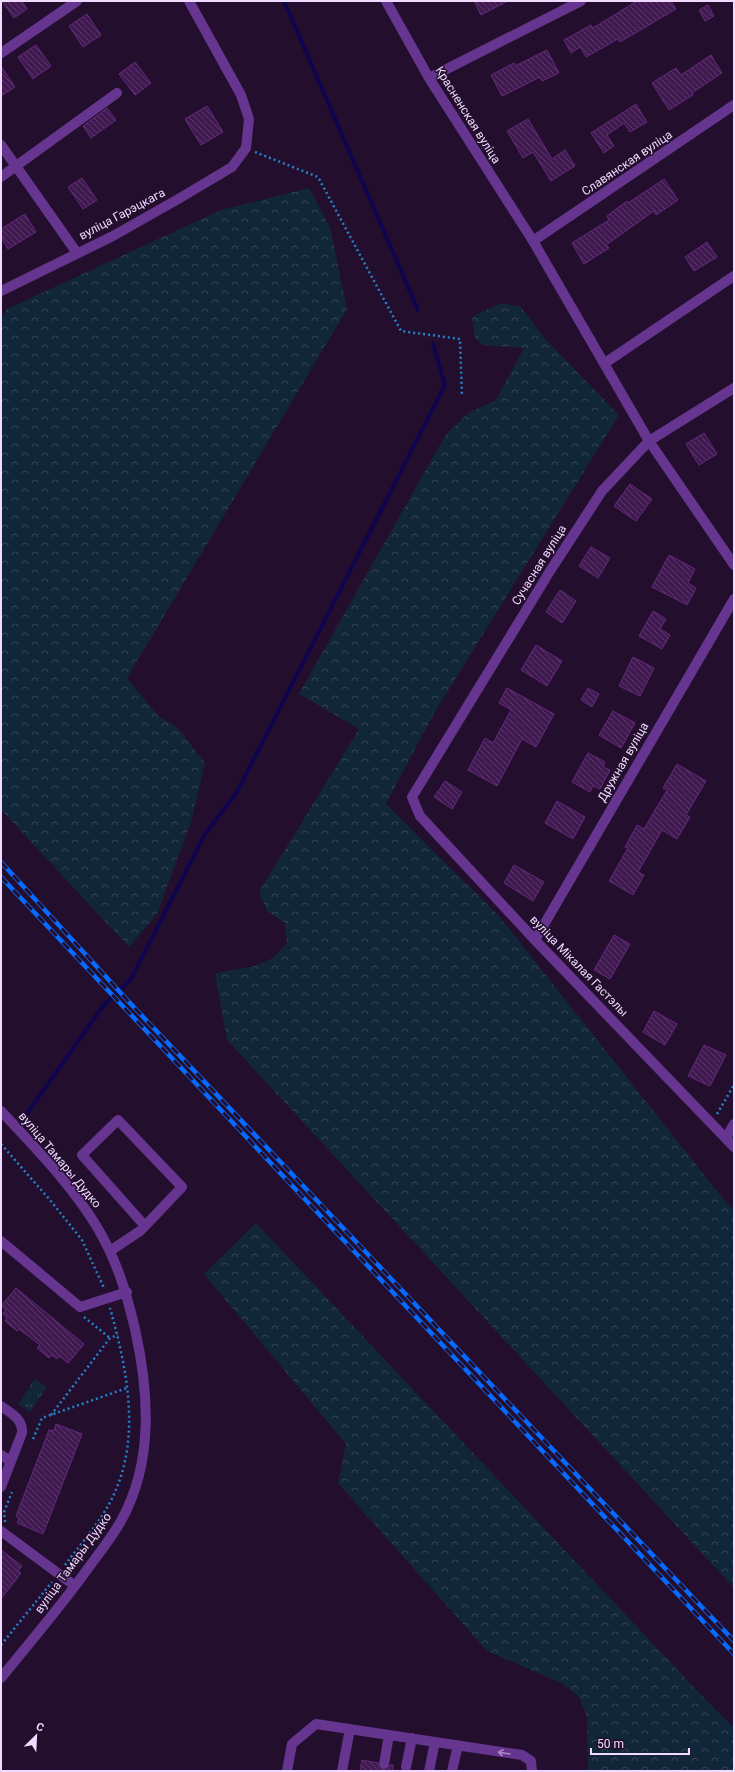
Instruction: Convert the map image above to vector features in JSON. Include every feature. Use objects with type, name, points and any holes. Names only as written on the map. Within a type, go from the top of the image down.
[{"type":"street","points":[[1,52],[77,1]]},
{"type":"street","points":[[189,1],[241,95],[249,118],[246,148]]},
{"type":"street","name":"Красненская вуліца","points":[[386,1],[429,78],[533,241],[650,440],[734,565]]},
{"type":"street","points":[[429,78],[581,1]]},
{"type":"street","points":[[1,176],[16,167],[117,93]]},
{"type":"street","name":"Славянская вуліца","points":[[533,241],[734,105]]},
{"type":"street","points":[[1,145],[77,253]]},
{"type":"street","name":"вуліца Гарэцкага","points":[[1,291],[113,236],[232,167],[246,148]]},
{"type":"street","points":[[605,363],[734,276]]},
{"type":"street","name":"Сучасная вуліца","points":[[412,797],[550,571],[598,498],[650,440],[734,388]]},
{"type":"street","name":"Дружная вуліца","points":[[535,940],[734,599]]},
{"type":"street","name":"вуліца Мікалая Гастэлы","points":[[412,797],[420,816],[535,940],[734,1147]]},
{"type":"street","name":"вуліца Тамары Дудко","points":[[1,1111],[41,1154],[79,1201],[97,1226],[120,1271],[142,1363],[146,1413],[143,1458],[135,1489],[121,1520],[75,1586],[1,1678]]},
{"type":"street","points":[[110,1251],[140,1231],[145,1226],[182,1187],[118,1120],[82,1155],[145,1226]]},
{"type":"street","points":[[726,1138],[734,1124]]},
{"type":"street","points":[[1,1241],[80,1307],[126,1292]]},
{"type":"street","points":[[1,1406],[17,1418],[22,1425],[22,1433],[1,1487]]},
{"type":"street","points":[[1,1455],[10,1461]]},
{"type":"street","points":[[1,1532],[75,1586]]},
{"type":"street","points":[[287,1771],[292,1744],[316,1724],[522,1755],[531,1761],[532,1771]]},
{"type":"street","points":[[342,1771],[350,1729]]},
{"type":"street","points":[[384,1764],[389,1735]]},
{"type":"street","points":[[406,1767],[412,1738]]},
{"type":"street","points":[[429,1771],[435,1742]]},
{"type":"street","points":[[452,1771],[458,1745]]},
{"type":"path","points":[[246,148],[318,177],[401,331],[460,339],[462,396]]},
{"type":"path","points":[[712,1123],[734,1085]]},
{"type":"path","points":[[1,1144],[50,1200],[82,1240],[99,1274],[118,1335],[130,1414],[129,1444],[117,1487],[108,1507],[59,1574],[1,1646]]},
{"type":"path","points":[[50,1415],[110,1338],[118,1335]]},
{"type":"path","points":[[33,1440],[42,1418],[127,1388]]},
{"type":"path","points":[[11,1527],[5,1523],[4,1512],[13,1490]]},
{"type":"green space","points":[[309,188],[330,227],[347,309],[127,678],[158,716],[177,727],[205,763],[191,822],[157,914],[129,947],[1,810],[1,319],[7,309],[221,210]]},
{"type":"green space","points":[[501,303],[521,307],[546,340],[619,415],[433,715],[386,804],[499,916],[721,1196],[734,1210],[734,1588],[227,1040],[215,973],[255,966],[273,958],[287,943],[285,923],[267,911],[259,892],[359,729],[299,694],[445,436],[468,413],[496,400],[524,348],[483,345],[475,338],[472,317]]},
{"type":"green space","points":[[256,1223],[734,1728],[734,1771],[588,1771],[587,1716],[579,1697],[563,1684],[487,1651],[338,1483],[346,1444],[204,1274]]},
{"type":"green space","points":[[35,1379],[47,1387],[30,1412],[18,1404]]},
{"type":"building","points":[[2,1],[22,1],[27,9],[14,18]]},
{"type":"building","points":[[474,1],[508,1],[481,15]]},
{"type":"building","points":[[637,1],[671,1],[676,9],[620,42],[618,39],[586,57],[580,47],[571,53],[564,40],[591,25],[593,28]]},
{"type":"building","points":[[708,5],[714,16],[705,21],[699,10]]},
{"type":"building","points":[[87,14],[101,35],[83,47],[69,26]]},
{"type":"building","points":[[36,45],[51,66],[33,79],[18,57]]},
{"type":"building","points":[[547,50],[559,73],[542,81],[540,77],[502,96],[491,75],[514,63],[515,66]]},
{"type":"building","points":[[711,55],[722,73],[692,93],[693,95],[669,110],[652,83],[676,68],[681,75]]},
{"type":"building","points":[[135,62],[151,83],[135,95],[119,74]]},
{"type":"building","points":[[1,66],[15,87],[1,96]]},
{"type":"building","points":[[636,104],[647,122],[630,132],[624,123],[607,135],[614,146],[604,153],[591,133]]},
{"type":"building","points":[[207,106],[223,132],[201,145],[185,119]]},
{"type":"building","points":[[107,108],[116,120],[91,138],[83,126]]},
{"type":"building","points":[[528,119],[552,159],[565,150],[575,166],[551,181],[533,152],[523,158],[507,131]]},
{"type":"building","points":[[82,178],[97,200],[83,209],[68,187]]},
{"type":"building","points":[[664,179],[678,200],[656,215],[654,211],[606,245],[609,248],[584,264],[572,243],[609,220],[607,216],[627,201],[628,203]]},
{"type":"building","points":[[25,214],[36,232],[8,249],[1,237],[1,229]]},
{"type":"building","points":[[707,242],[717,257],[694,271],[685,257]]},
{"type":"building","points":[[704,433],[717,454],[699,465],[686,444]]},
{"type":"building","points":[[630,484],[652,499],[636,521],[614,506]]},
{"type":"building","points":[[591,547],[610,558],[598,578],[579,566]]},
{"type":"building","points":[[669,555],[695,569],[688,583],[696,588],[687,605],[652,587]]},
{"type":"building","points":[[560,590],[576,601],[562,623],[546,612]]},
{"type":"building","points":[[653,611],[666,619],[660,629],[670,635],[662,649],[639,636]]},
{"type":"building","points":[[536,645],[562,661],[547,686],[521,670]]},
{"type":"building","points":[[633,657],[654,668],[640,696],[619,686]]},
{"type":"building","points":[[507,688],[554,714],[536,747],[522,739],[497,786],[468,770],[485,738],[493,743],[511,710],[499,703]]},
{"type":"building","points":[[588,688],[599,694],[592,707],[581,700]]},
{"type":"building","points":[[613,711],[635,723],[621,748],[599,735]]},
{"type":"building","points":[[588,753],[605,762],[603,767],[610,770],[600,789],[593,786],[590,792],[572,782]]},
{"type":"building","points":[[677,764],[706,781],[686,815],[690,817],[677,839],[662,830],[638,872],[644,875],[633,895],[609,881],[628,848],[625,847],[637,825],[644,829],[667,790],[663,788]]},
{"type":"building","points":[[445,781],[462,792],[452,809],[434,797]]},
{"type":"building","points":[[557,801],[585,817],[573,839],[545,823]]},
{"type":"building","points":[[514,865],[544,882],[533,901],[504,883]]},
{"type":"building","points":[[614,935],[630,944],[610,979],[594,970]]},
{"type":"building","points":[[654,1011],[677,1024],[665,1045],[643,1032]]},
{"type":"building","points":[[704,1045],[726,1055],[710,1086],[688,1076]]},
{"type":"building","points":[[16,1288],[84,1344],[68,1363],[59,1356],[57,1359],[52,1355],[49,1358],[37,1348],[40,1345],[19,1329],[17,1331],[5,1321],[7,1318],[3,1314],[6,1310],[1,1306]]},
{"type":"building","points":[[56,1424],[82,1434],[43,1534],[17,1523],[19,1518],[16,1516],[49,1430],[54,1431]]},
{"type":"building","points":[[1,1550],[22,1566],[18,1571],[21,1573],[1,1599]]},
{"type":"building","points":[[362,1760],[378,1763],[378,1767],[383,1770],[387,1770],[390,1765],[393,1765],[393,1771],[360,1771]]},
{"type":"waterway","points":[[284,1],[418,310]]},
{"type":"waterway","points":[[26,1115],[103,1006],[131,979],[205,834],[237,792],[445,385],[433,344]]},
{"type":"railway","points":[[1,862],[129,1002],[734,1641]]},
{"type":"railway","points":[[1,877],[734,1654]]}]
